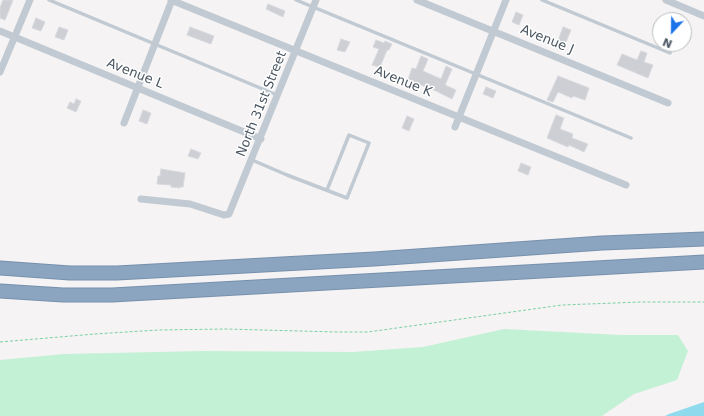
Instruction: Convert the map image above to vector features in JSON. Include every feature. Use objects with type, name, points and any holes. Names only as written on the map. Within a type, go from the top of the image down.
[{"type":"highway","points":[[0,268],[64,273],[117,273],[374,259],[602,243],[704,239]]},
{"type":"highway","points":[[0,291],[63,295],[112,295],[704,262]]},
{"type":"street","points":[[0,72],[30,0]]},
{"type":"street","points":[[124,123],[172,0]]},
{"type":"street","name":"Avenue K","points":[[172,0],[626,186]]},
{"type":"street","name":"North 31st Street","points":[[141,199],[190,204],[224,215],[232,210],[316,0]]},
{"type":"street","name":"Avenue J","points":[[417,0],[668,103]]},
{"type":"street","points":[[455,127],[506,0]]},
{"type":"street","points":[[666,0],[704,16]]},
{"type":"street","name":"Avenue L","points":[[0,31],[260,139]]},
{"type":"lane","points":[[49,0],[278,95]]},
{"type":"lane","points":[[296,0],[631,138]]},
{"type":"lane","points":[[542,0],[670,53]]},
{"type":"lane","points":[[252,160],[327,190],[347,198],[369,143],[349,134],[327,190]]},
{"type":"path","points":[[0,342],[158,330],[224,329],[368,332],[562,305],[641,302],[704,302]]},
{"type":"green space","points":[[504,329],[620,335],[678,335],[688,351],[677,380],[634,394],[602,416],[0,416],[0,360],[64,354],[203,351],[353,352],[423,347]]},
{"type":"water","points":[[704,402],[704,416],[665,416],[669,414]]},
{"type":"building","points":[[3,0],[13,0],[5,20],[0,18],[0,8]]},
{"type":"building","points":[[268,4],[285,11],[283,17],[266,9]]},
{"type":"building","points":[[516,12],[523,15],[519,25],[512,22]]},
{"type":"building","points":[[36,18],[45,22],[41,31],[32,28]]},
{"type":"building","points":[[59,27],[68,30],[64,40],[55,37]]},
{"type":"building","points":[[190,27],[214,36],[211,44],[187,35]]},
{"type":"building","points":[[563,27],[571,30],[566,42],[564,43],[558,41]]},
{"type":"building","points":[[341,39],[350,42],[345,52],[337,50]]},
{"type":"building","points":[[376,40],[384,43],[385,41],[392,44],[389,50],[387,50],[380,67],[372,65],[379,49],[373,47]]},
{"type":"building","points":[[641,51],[647,53],[644,62],[653,65],[648,78],[617,65],[622,54],[637,60]]},
{"type":"building","points":[[421,56],[428,59],[423,71],[441,79],[446,66],[452,69],[445,85],[456,90],[452,99],[408,80],[412,68],[416,69]]},
{"type":"building","points":[[558,76],[589,88],[585,100],[573,96],[572,98],[558,92],[553,102],[547,100]]},
{"type":"building","points":[[486,87],[496,91],[493,98],[483,94]]},
{"type":"building","points":[[76,99],[81,101],[76,112],[67,108],[70,102],[74,104]]},
{"type":"building","points":[[143,110],[151,113],[147,124],[139,121]]},
{"type":"building","points":[[556,115],[564,118],[560,129],[573,134],[572,138],[588,144],[584,152],[569,145],[568,147],[547,138]]},
{"type":"building","points":[[407,116],[414,119],[409,131],[402,128]]},
{"type":"building","points":[[191,149],[201,153],[198,159],[188,156]]},
{"type":"building","points":[[521,163],[531,167],[528,175],[518,171]]},
{"type":"building","points":[[161,169],[185,173],[183,187],[171,187],[171,185],[157,184]]}]
